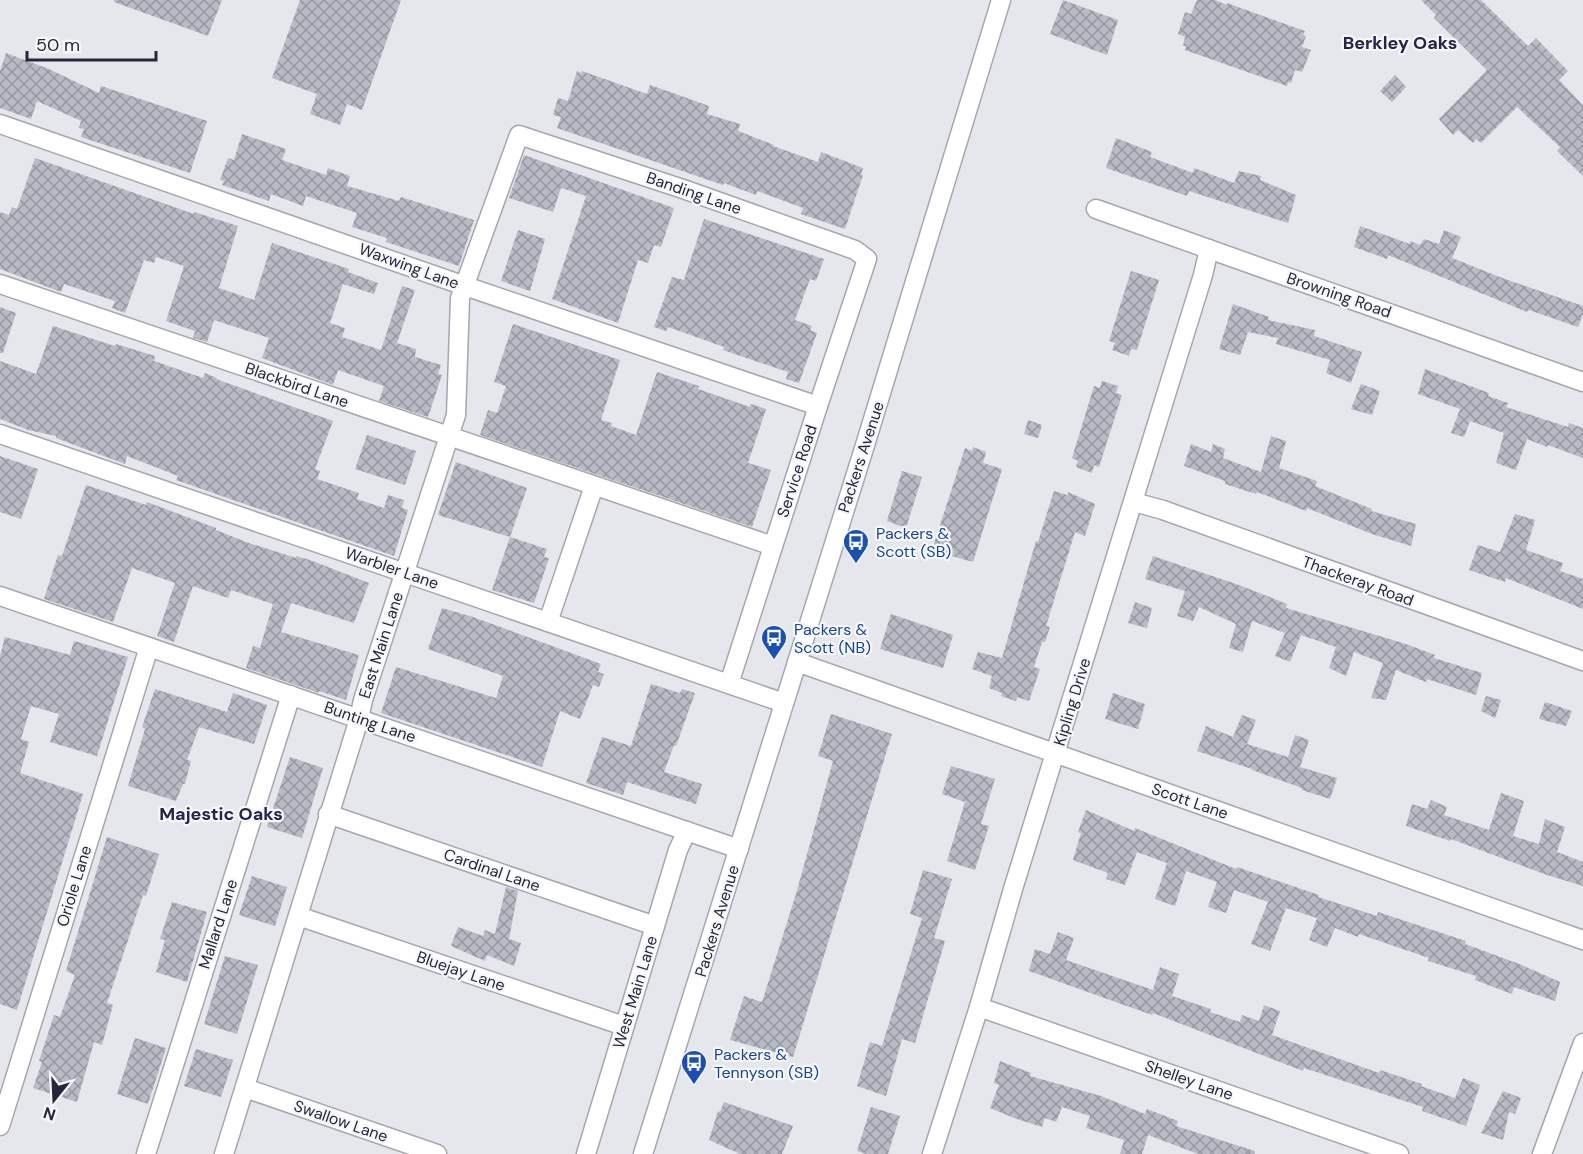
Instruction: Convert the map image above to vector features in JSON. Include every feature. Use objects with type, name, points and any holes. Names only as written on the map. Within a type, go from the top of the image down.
[{"type":"street","name":"Packers Avenue","points":[[643,1154],[1001,0]]},
{"type":"street","name":"Waxwing Lane","points":[[0,124],[818,406]]},
{"type":"street","name":"East Main Lane","points":[[224,1154],[363,700],[450,437],[456,415],[460,298],[519,135]]},
{"type":"street","name":"Banding Lane","points":[[519,135],[683,189],[844,246],[855,250],[867,259]]},
{"type":"street","name":"Browning Road","points":[[1096,209],[1583,382]]},
{"type":"street","name":"Kipling Drive","points":[[932,1154],[980,1007],[1013,889],[1134,502],[1209,249]]},
{"type":"street","name":"Service Road","points":[[729,684],[867,259]]},
{"type":"street","name":"Blackbird Lane","points":[[0,284],[773,546]]},
{"type":"street","name":"Warbler Lane","points":[[0,434],[784,703]]},
{"type":"street","points":[[548,622],[594,486]]},
{"type":"street","name":"Thackeray Road","points":[[1134,502],[1163,510],[1583,661]]},
{"type":"street","name":"Bunting Lane","points":[[1,598],[739,849]]},
{"type":"street","name":"Oriole Lane","points":[[0,1126],[149,647]]},
{"type":"street","name":"Scott Lane","points":[[797,662],[1583,940]]},
{"type":"street","name":"Mallard Lane","points":[[146,1154],[291,695]]},
{"type":"street","name":"Cardinal Lane","points":[[328,814],[655,926]]},
{"type":"street","name":"West Main Lane","points":[[586,1154],[678,850],[687,831]]},
{"type":"street","name":"Bluejay Lane","points":[[298,916],[624,1026]]},
{"type":"street","name":"Shelley Lane","points":[[980,1007],[1399,1154]]},
{"type":"street","points":[[1542,1154],[1583,1043]]},
{"type":"street","name":"Swallow Lane","points":[[245,1088],[437,1154]]},
{"type":"building","points":[[114,0],[222,0],[208,36],[114,2]]},
{"type":"building","points":[[300,0],[401,0],[362,110],[347,104],[340,125],[310,114],[317,94],[272,78]]},
{"type":"building","points":[[1063,0],[1118,20],[1107,55],[1050,34]]},
{"type":"building","points":[[1197,0],[1215,0],[1227,5],[1227,3],[1305,31],[1303,35],[1306,36],[1302,47],[1311,50],[1302,72],[1295,70],[1291,83],[1288,82],[1287,86],[1185,50],[1186,46],[1183,46],[1185,37],[1178,34],[1185,12],[1191,14]]},
{"type":"building","points":[[1421,0],[1481,0],[1528,46],[1536,38],[1568,71],[1559,80],[1583,105],[1583,176],[1557,151],[1560,147],[1517,107],[1481,143],[1476,139],[1473,143],[1458,130],[1453,135],[1439,119],[1487,70],[1434,18],[1436,15]]},
{"type":"building","points":[[6,53],[49,69],[99,93],[101,86],[207,121],[190,173],[81,137],[84,129],[79,128],[81,121],[37,101],[31,119],[0,108],[0,71]]},
{"type":"building","points":[[577,71],[647,94],[650,85],[709,106],[707,114],[740,124],[738,131],[773,146],[818,162],[821,152],[863,168],[861,175],[863,175],[845,229],[801,214],[803,208],[757,191],[756,195],[724,183],[723,185],[557,128],[561,117],[553,115],[558,98],[568,101]]},
{"type":"building","points":[[1395,75],[1406,87],[1392,102],[1380,91]]},
{"type":"building","points":[[242,134],[286,149],[282,160],[326,175],[328,168],[350,176],[347,186],[399,201],[401,197],[474,220],[459,266],[386,242],[387,238],[352,227],[357,213],[306,196],[303,206],[271,194],[269,201],[222,185],[224,181],[220,180],[228,158],[234,160]]},
{"type":"building","points":[[1116,138],[1152,152],[1150,157],[1193,173],[1194,168],[1234,183],[1239,171],[1261,176],[1260,180],[1296,195],[1288,223],[1189,191],[1187,196],[1106,168]]},
{"type":"building","points":[[524,155],[674,208],[661,247],[654,245],[648,263],[638,260],[618,323],[552,299],[586,196],[561,188],[553,212],[509,198]]},
{"type":"building","points":[[35,158],[194,214],[194,212],[238,226],[219,288],[254,300],[272,243],[349,269],[348,272],[378,283],[374,294],[343,284],[330,323],[345,328],[342,337],[381,350],[402,286],[415,290],[397,343],[416,349],[415,357],[441,365],[438,374],[442,375],[428,417],[379,401],[384,386],[338,370],[333,385],[262,358],[269,338],[214,320],[207,342],[193,338],[195,331],[166,321],[184,266],[156,257],[154,263],[144,260],[125,313],[112,308],[115,301],[64,284],[61,292],[0,269],[0,212],[9,215],[12,207],[17,209]]},
{"type":"building","points":[[704,219],[824,259],[816,281],[810,279],[795,320],[812,326],[810,330],[817,333],[799,383],[786,379],[788,372],[723,350],[724,347],[668,327],[666,331],[654,327],[672,277],[684,280]]},
{"type":"building","points":[[1360,226],[1410,244],[1410,241],[1420,245],[1424,239],[1439,244],[1444,230],[1461,237],[1452,258],[1583,306],[1583,314],[1578,327],[1529,310],[1527,312],[1388,255],[1387,259],[1354,247]]},
{"type":"building","points":[[518,230],[545,239],[530,291],[501,281]]},
{"type":"building","points":[[1131,271],[1159,280],[1137,350],[1131,349],[1129,356],[1112,350],[1115,343],[1109,341]]},
{"type":"building","points":[[1233,304],[1269,317],[1268,320],[1315,330],[1314,336],[1362,352],[1351,383],[1326,373],[1330,360],[1276,344],[1278,338],[1248,332],[1240,355],[1219,349]]},
{"type":"building","points":[[0,307],[16,313],[3,353],[0,353]]},
{"type":"building","points":[[513,324],[620,360],[601,420],[636,435],[657,372],[750,407],[751,404],[766,409],[748,463],[771,470],[752,527],[480,435],[488,410],[497,413],[506,386],[494,382]]},
{"type":"building","points":[[53,326],[155,356],[154,361],[203,378],[205,373],[333,421],[315,469],[320,471],[317,479],[359,493],[357,499],[384,508],[388,495],[404,500],[402,508],[408,510],[394,556],[176,480],[178,476],[127,456],[125,464],[56,438],[56,436],[28,430],[0,419],[0,361],[36,374]]},
{"type":"building","points":[[1425,369],[1489,393],[1488,396],[1508,403],[1506,407],[1568,427],[1569,423],[1583,428],[1583,458],[1527,439],[1516,470],[1496,463],[1504,433],[1470,421],[1464,437],[1451,433],[1460,409],[1418,394]]},
{"type":"building","points":[[1102,381],[1118,386],[1116,393],[1122,395],[1099,467],[1094,465],[1092,473],[1076,467],[1078,461],[1072,458],[1094,386],[1100,388]]},
{"type":"building","points":[[1361,384],[1380,391],[1372,415],[1351,409]]},
{"type":"building","points":[[1028,420],[1042,425],[1038,438],[1024,434]]},
{"type":"building","points":[[367,435],[416,451],[405,485],[355,469]]},
{"type":"building","points":[[1271,436],[1286,441],[1279,468],[1317,481],[1315,486],[1372,509],[1371,511],[1416,524],[1411,546],[1372,534],[1307,508],[1306,511],[1257,492],[1256,494],[1225,484],[1225,481],[1184,466],[1191,444],[1211,452],[1213,444],[1225,449],[1223,458],[1261,472]]},
{"type":"building","points":[[973,447],[986,452],[983,463],[1002,469],[973,562],[941,553],[942,549],[933,547],[965,448],[972,451]]},
{"type":"building","points":[[0,456],[38,469],[21,519],[0,512]]},
{"type":"building","points":[[456,462],[527,488],[510,537],[438,515]]},
{"type":"building","points":[[902,471],[922,477],[906,528],[887,521]]},
{"type":"building","points":[[86,485],[146,505],[147,502],[246,542],[296,558],[296,556],[310,560],[369,583],[354,623],[291,603],[281,632],[359,655],[346,700],[246,668],[253,646],[260,648],[273,604],[231,590],[228,598],[193,586],[174,642],[157,636],[175,583],[132,568],[113,622],[44,599],[58,555],[62,556]]},
{"type":"building","points":[[1054,491],[1068,495],[1068,492],[1095,504],[1085,536],[1075,532],[1046,626],[1050,627],[1045,642],[1042,642],[1034,667],[1040,669],[1029,701],[1017,697],[1016,701],[1001,696],[1002,693],[989,688],[992,676],[972,669],[978,652],[1002,658],[1036,541],[1038,542]]},
{"type":"building","points":[[1515,514],[1535,520],[1526,550],[1563,563],[1560,571],[1583,579],[1583,609],[1506,578],[1505,582],[1469,570],[1478,545],[1500,552]]},
{"type":"building","points":[[510,537],[547,549],[544,557],[549,558],[534,603],[492,590]]},
{"type":"building","points":[[1153,556],[1239,585],[1287,604],[1286,608],[1406,644],[1435,655],[1434,658],[1482,673],[1476,695],[1427,679],[1426,682],[1396,670],[1386,700],[1371,698],[1383,663],[1354,652],[1346,676],[1329,668],[1336,647],[1301,635],[1290,662],[1275,656],[1285,633],[1252,621],[1243,652],[1229,648],[1236,624],[1199,607],[1193,621],[1177,616],[1185,591],[1145,579]]},
{"type":"building","points":[[1135,602],[1152,608],[1147,628],[1128,623]]},
{"type":"building","points":[[442,608],[473,617],[601,664],[598,672],[604,674],[599,687],[593,685],[580,719],[560,711],[542,767],[381,713],[396,667],[496,698],[503,676],[428,649]]},
{"type":"building","points":[[891,614],[953,635],[943,668],[880,649]]},
{"type":"building","points":[[5,637],[70,655],[74,641],[128,657],[97,756],[50,742],[59,714],[31,706],[21,739],[29,742],[20,773],[83,794],[17,1010],[0,1004],[0,656]]},
{"type":"building","points":[[651,684],[680,693],[682,689],[695,693],[664,772],[702,784],[696,804],[627,782],[623,795],[586,783],[602,737],[631,746]]},
{"type":"building","points":[[155,689],[227,712],[233,693],[267,705],[254,744],[199,727],[187,760],[191,761],[185,784],[176,801],[128,786],[145,729],[142,727]]},
{"type":"building","points":[[1113,693],[1145,704],[1138,729],[1105,719]]},
{"type":"building","points":[[1486,696],[1501,700],[1495,718],[1481,711]]},
{"type":"building","points":[[1545,702],[1572,711],[1566,726],[1539,719]]},
{"type":"building","points":[[831,714],[892,734],[793,1057],[730,1040],[744,996],[762,1002],[796,894],[833,761],[818,756]]},
{"type":"building","points":[[1242,715],[1256,720],[1247,744],[1288,757],[1295,735],[1309,740],[1300,767],[1337,778],[1330,799],[1197,751],[1206,726],[1233,737]]},
{"type":"building","points":[[290,757],[323,768],[302,838],[267,827]]},
{"type":"building","points":[[951,766],[995,779],[981,824],[989,826],[975,870],[947,861],[965,802],[942,794]]},
{"type":"building","points":[[1501,793],[1524,801],[1513,836],[1539,844],[1545,819],[1565,827],[1557,852],[1583,862],[1583,886],[1451,839],[1450,841],[1406,826],[1412,804],[1427,809],[1431,800],[1447,807],[1444,815],[1489,830]]},
{"type":"building","points":[[1086,810],[1134,831],[1135,828],[1236,869],[1237,867],[1377,916],[1378,912],[1466,941],[1465,944],[1560,982],[1555,1001],[1514,987],[1512,994],[1475,980],[1476,976],[1428,961],[1429,958],[1335,928],[1327,947],[1309,940],[1317,918],[1286,908],[1270,951],[1251,944],[1268,902],[1234,890],[1226,913],[1208,907],[1217,882],[1186,871],[1175,906],[1155,899],[1167,863],[1137,852],[1125,885],[1106,879],[1108,873],[1073,860],[1081,833],[1078,832]]},
{"type":"building","points":[[107,837],[159,854],[107,1003],[113,1005],[102,1045],[94,1042],[77,1102],[33,1088],[54,1015],[60,1017],[75,975],[66,971]]},
{"type":"building","points":[[923,870],[952,879],[934,938],[945,941],[915,1043],[902,1039],[886,1096],[857,1086],[870,1042],[882,1046],[922,918],[910,914]]},
{"type":"building","points":[[252,876],[287,887],[275,926],[239,915]]},
{"type":"building","points":[[506,887],[518,891],[509,939],[521,943],[514,966],[487,955],[485,961],[451,946],[458,927],[483,936],[485,930],[495,934]]},
{"type":"building","points":[[172,902],[207,912],[187,982],[156,972],[165,940],[160,939]]},
{"type":"building","points":[[1058,932],[1074,938],[1066,960],[1153,990],[1160,967],[1179,974],[1172,996],[1211,1009],[1210,1012],[1240,1022],[1242,1015],[1259,1021],[1264,1005],[1280,1011],[1272,1035],[1379,1073],[1380,1070],[1422,1084],[1421,1086],[1455,1098],[1463,1078],[1480,1085],[1466,1126],[1422,1111],[1423,1107],[1304,1068],[1303,1071],[1153,1013],[1152,1015],[1029,971],[1035,949],[1050,954]]},
{"type":"building","points":[[225,956],[258,965],[237,1034],[204,1024]]},
{"type":"building","points":[[135,1038],[166,1048],[148,1104],[117,1094]]},
{"type":"building","points":[[196,1049],[233,1060],[221,1097],[184,1086]]},
{"type":"building","points":[[1000,1061],[1031,1073],[1030,1076],[1101,1096],[1145,1114],[1147,1109],[1178,1121],[1176,1126],[1255,1151],[1255,1154],[1198,1154],[1148,1135],[1142,1154],[1120,1154],[1124,1140],[1086,1128],[1090,1116],[1062,1107],[1056,1122],[1045,1118],[1042,1127],[1014,1118],[990,1108],[999,1085],[994,1083]]},
{"type":"building","points":[[1503,1091],[1521,1098],[1515,1114],[1509,1112],[1503,1140],[1481,1133]]},
{"type":"building","points":[[724,1102],[793,1126],[782,1154],[740,1154],[709,1140],[718,1111],[720,1112]]},
{"type":"building","points":[[871,1107],[900,1116],[888,1154],[867,1154],[857,1151]]},
{"type":"place","name":"Packers & Scott (SB)","points":[[856,565]]},
{"type":"place","name":"Packers & Scott (NB)","points":[[774,661]]},
{"type":"place","name":"Packers & Tennyson (SB)","points":[[694,1086]]},
{"type":"district","name":"Berkley Oaks","points":[[1400,43]]},
{"type":"district","name":"Majestic Oaks","points":[[221,814]]}]
